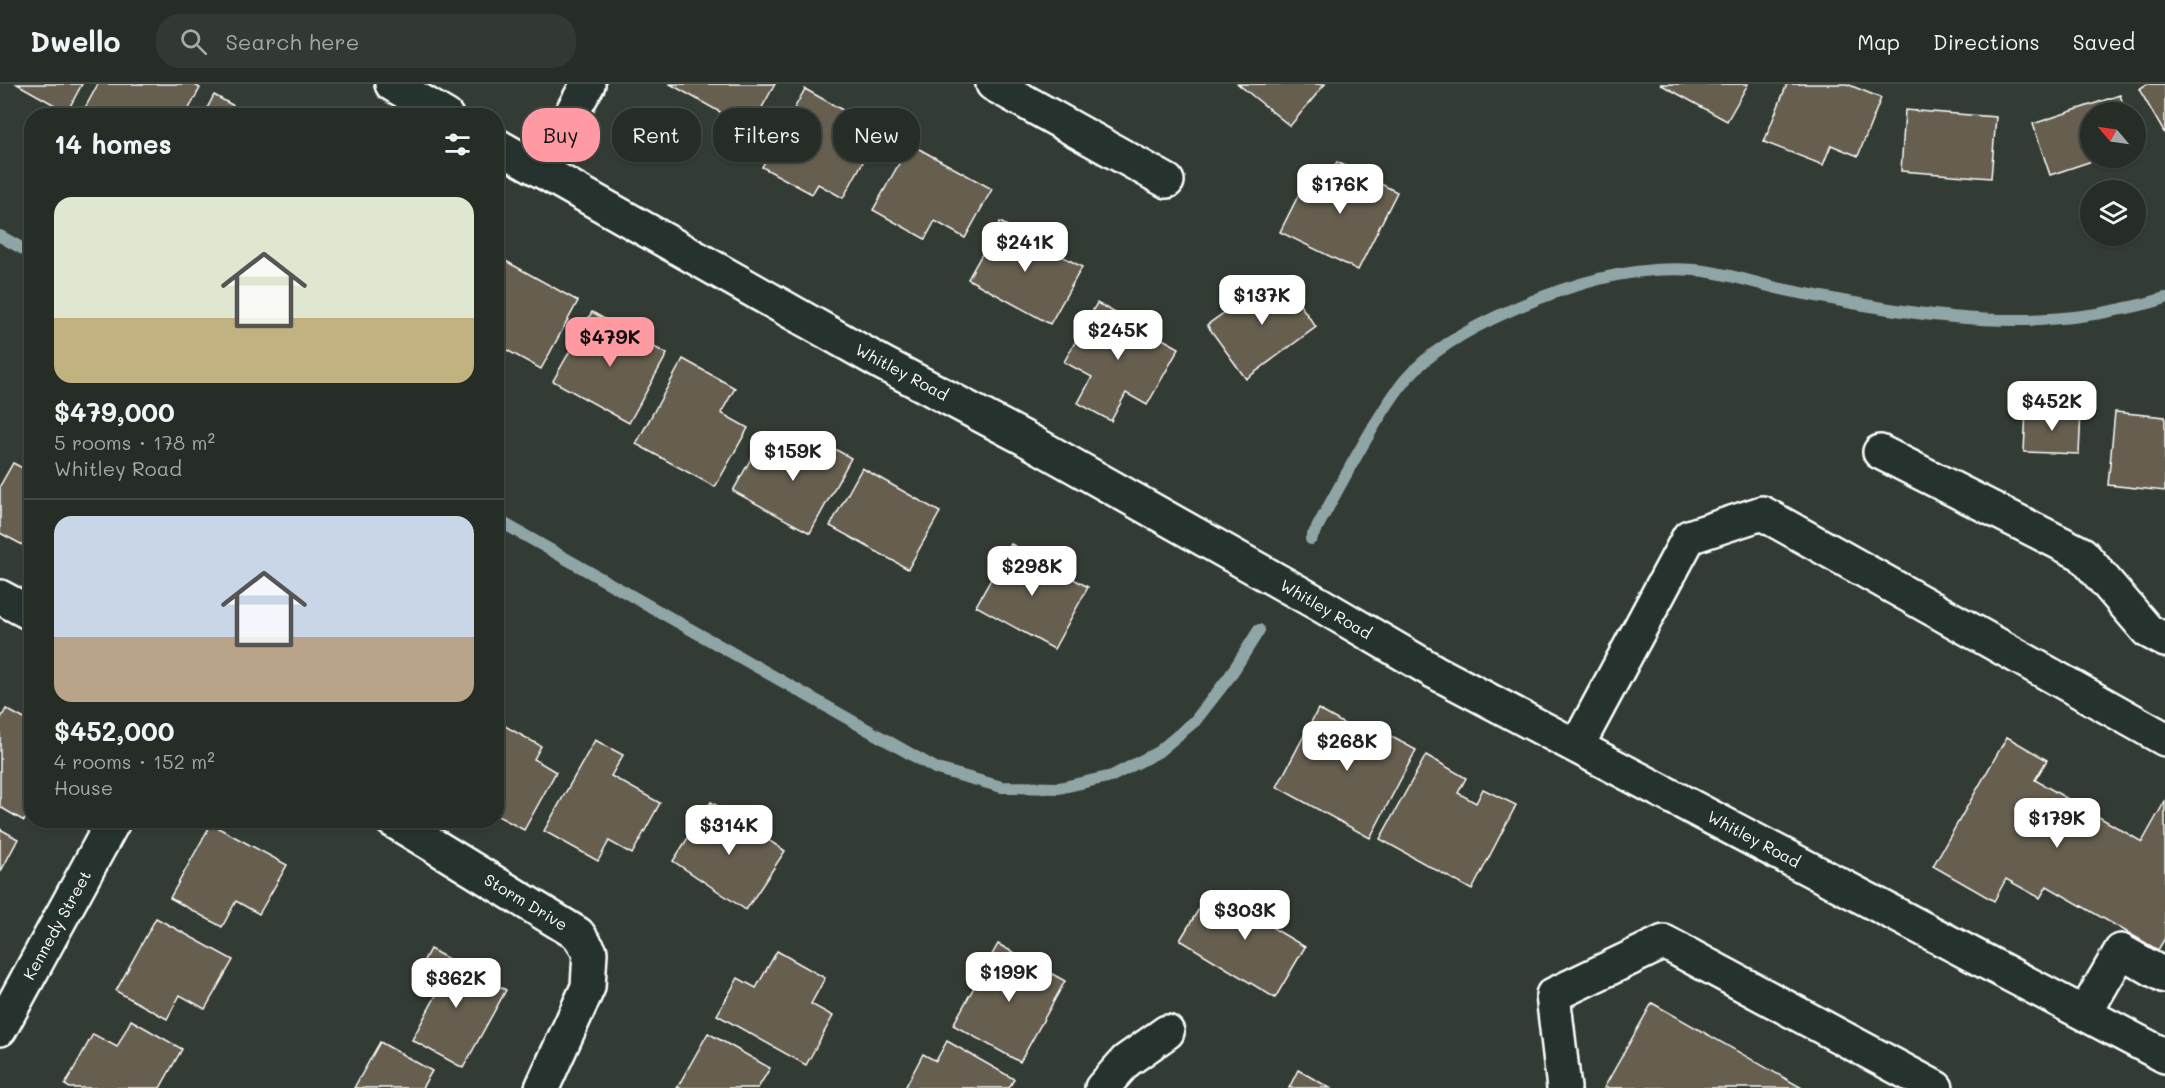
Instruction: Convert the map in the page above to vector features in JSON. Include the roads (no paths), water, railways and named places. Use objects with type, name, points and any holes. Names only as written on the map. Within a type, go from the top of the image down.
[{"type":"street","points":[[392,84],[432,108]]},
{"type":"street","points":[[540,170],[588,84]]},
{"type":"street","points":[[993,84],[1167,181]]},
{"type":"street","name":"Whitley Road","points":[[504,150],[882,363],[1026,439],[1435,672],[2165,1056]]},
{"type":"street","points":[[1880,452],[2082,554],[2148,631],[2165,640]]},
{"type":"street","points":[[1577,746],[1689,537],[1761,513],[2165,739]]},
{"type":"street","points":[[0,597],[24,610]]},
{"type":"street","name":"Kennedy Street","points":[[0,1029],[110,828]]},
{"type":"street","name":"Storm Drive","points":[[405,828],[578,934],[590,952],[588,987],[542,1088]]},
{"type":"street","points":[[1564,1088],[1554,995],[1664,942],[1936,1088]]},
{"type":"street","points":[[2085,1013],[2121,951],[2165,976]]},
{"type":"street","points":[[1102,1088],[1126,1060],[1167,1032]]},
{"type":"waterway","points":[[0,236],[24,250]]},
{"type":"waterway","points":[[1311,539],[1379,417],[1397,390],[1417,367],[1454,339],[1482,324],[1576,285],[1623,274],[1671,269],[1695,270],[1869,306],[1996,320],[2038,320],[2080,316],[2133,307],[2165,298]]},
{"type":"waterway","points":[[504,524],[937,769],[1002,787],[1059,788],[1112,776],[1158,752],[1195,721],[1230,676],[1259,630]]}]
